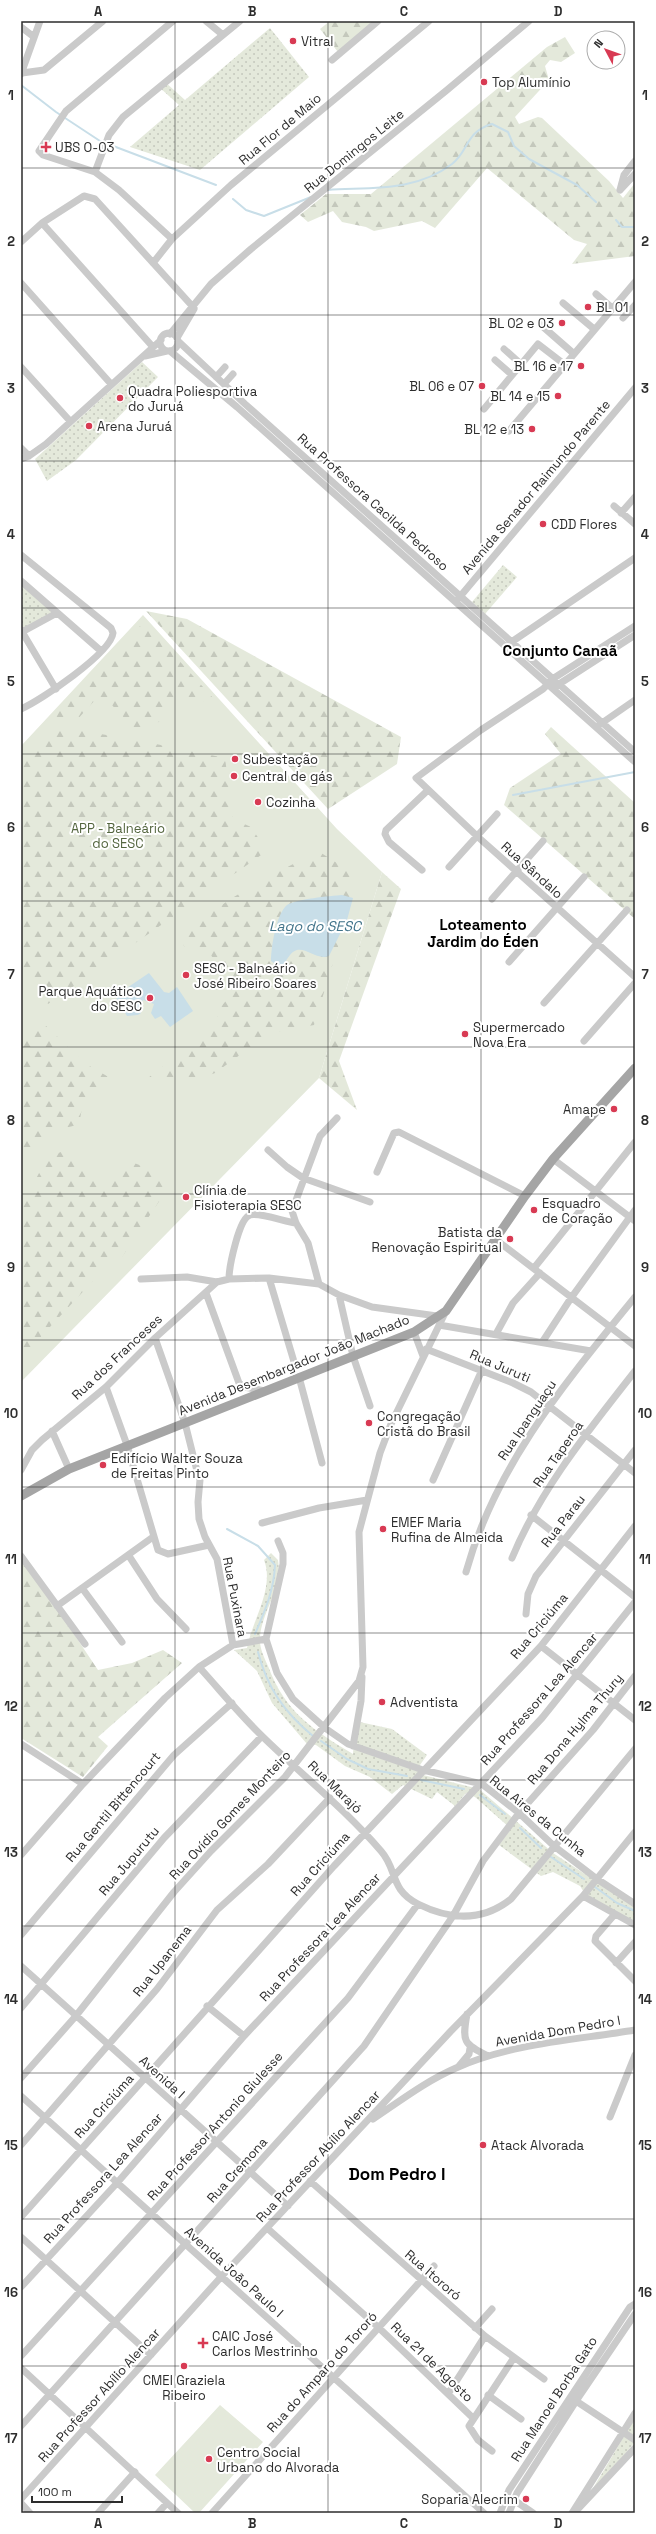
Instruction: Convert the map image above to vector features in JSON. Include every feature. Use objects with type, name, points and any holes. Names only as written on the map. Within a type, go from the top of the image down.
[{"type":"main road","name":"Avenida Desembargador João Machado","points":[[21,1496],[70,1469],[127,1445],[414,1332],[426,1325],[438,1321],[524,1196],[554,1159],[635,1068]]},
{"type":"street","points":[[40,21],[22,73],[44,70],[103,21]]},
{"type":"street","points":[[172,239],[119,190],[95,172],[43,155],[40,153],[39,149],[66,111],[173,21]]},
{"type":"street","points":[[206,21],[223,35]]},
{"type":"street","points":[[95,172],[103,148],[109,136],[123,117],[240,21]]},
{"type":"street","points":[[332,60],[378,21]]},
{"type":"street","name":"Rua Flor de Maio","points":[[154,263],[172,239],[231,184],[429,21]]},
{"type":"street","name":"Rua Domingos Leite","points":[[170,334],[194,305],[251,249],[313,200],[529,21]]},
{"type":"street","points":[[21,27],[34,37]]},
{"type":"street","points":[[635,161],[624,175],[620,190],[635,174]]},
{"type":"street","points":[[21,242],[42,223],[84,196],[95,199],[194,305]]},
{"type":"street","points":[[42,223],[153,347]]},
{"type":"street","points":[[21,283],[112,384]]},
{"type":"street","points":[[509,431],[573,353],[612,308],[634,286]]},
{"type":"street","points":[[596,294],[612,308]]},
{"type":"street","points":[[563,303],[594,329]]},
{"type":"street","name":"Rua Domingos Leite","points":[[177,339],[194,305]]},
{"type":"street","points":[[623,318],[635,305]]},
{"type":"street","points":[[541,325],[573,353]]},
{"type":"street","points":[[21,459],[29,456],[70,421],[161,340],[164,335],[170,334],[177,339],[177,346],[168,351],[141,358]]},
{"type":"street","name":"Rua Professora Cacilda Pedroso","points":[[177,339],[216,377],[557,681],[599,725]]},
{"type":"street","points":[[161,340],[162,347],[168,351]]},
{"type":"street","points":[[484,409],[520,364],[539,344],[564,364]]},
{"type":"street","points":[[504,349],[520,364]]},
{"type":"street","name":"Rua Professora Cacilda Pedroso","points":[[168,351],[237,406],[505,646],[547,687],[599,725]]},
{"type":"street","points":[[494,360],[512,375]]},
{"type":"street","points":[[21,367],[70,421]]},
{"type":"street","points":[[216,377],[225,367]]},
{"type":"street","points":[[224,384],[233,374]]},
{"type":"street","name":"Avenida Senador Raimundo Parente","points":[[456,602],[635,388]]},
{"type":"street","points":[[21,448],[29,456]]},
{"type":"street","points":[[622,513],[635,497]]},
{"type":"street","points":[[614,506],[635,524]]},
{"type":"street","points":[[21,555],[111,628],[113,637],[101,651],[56,689],[22,708]]},
{"type":"street","points":[[505,646],[635,558]]},
{"type":"street","points":[[23,585],[101,651]]},
{"type":"street","points":[[56,689],[22,631],[57,613]]},
{"type":"street","points":[[557,681],[635,626]]},
{"type":"street","points":[[547,687],[635,635]]},
{"type":"street","name":"Rua Sândalo","points":[[547,687],[481,730],[416,778],[478,837],[635,977]]},
{"type":"street","points":[[599,725],[635,700]]},
{"type":"street","points":[[599,725],[635,752]]},
{"type":"street","points":[[599,725],[635,762]]},
{"type":"street","points":[[422,870],[389,842],[385,834],[386,830],[427,790]]},
{"type":"street","points":[[449,867],[478,837],[497,814]]},
{"type":"street","points":[[492,899],[543,841]]},
{"type":"street","points":[[509,962],[584,877]]},
{"type":"street","points":[[544,1003],[627,910]]},
{"type":"street","points":[[584,1041],[635,983]]},
{"type":"street","points":[[319,1284],[308,1243],[296,1224],[292,1211],[293,1204],[320,1136],[337,1118]]},
{"type":"street","points":[[377,1172],[394,1133],[399,1132],[524,1196]]},
{"type":"street","points":[[496,1334],[513,1303],[635,1142]]},
{"type":"street","points":[[268,1150],[287,1167],[303,1178],[370,1202]]},
{"type":"street","points":[[554,1159],[632,1219]]},
{"type":"street","points":[[543,1341],[571,1298],[632,1219],[635,1210]]},
{"type":"street","points":[[228,1279],[230,1266],[242,1224],[250,1215],[296,1224]]},
{"type":"street","points":[[495,1239],[635,1346]]},
{"type":"street","points":[[141,1279],[186,1277],[217,1282],[228,1279],[269,1278],[319,1284],[339,1295],[372,1307],[424,1314],[438,1321],[496,1334],[543,1341],[591,1351]]},
{"type":"street","points":[[269,1278],[295,1365]]},
{"type":"street","name":"Rua dos Franceses","points":[[21,1470],[32,1450],[52,1431],[106,1387],[155,1338],[217,1282]]},
{"type":"street","points":[[206,1293],[239,1383],[244,1387],[265,1390]]},
{"type":"street","points":[[339,1295],[353,1356],[370,1406]]},
{"type":"street","name":"Rua Ipanguaçu","points":[[466,1572],[476,1537],[490,1502],[517,1455],[550,1405],[591,1351],[635,1298]]},
{"type":"street","points":[[424,1314],[426,1325]]},
{"type":"street","points":[[353,1746],[362,1701],[358,1556],[359,1532],[367,1500],[391,1424],[438,1321]]},
{"type":"street","points":[[414,1332],[424,1352]]},
{"type":"street","name":"Rua Puxinara","points":[[21,1855],[83,1784],[165,1698],[199,1667],[233,1645],[217,1559],[209,1545],[199,1519],[198,1502],[200,1480],[185,1423],[155,1338]]},
{"type":"street","name":"Rua Juruti","points":[[424,1352],[482,1370],[514,1383],[550,1405],[635,1473]]},
{"type":"street","points":[[433,1480],[482,1370]]},
{"type":"street","name":"Rua Taperoa","points":[[512,1558],[531,1515],[586,1434],[635,1371]]},
{"type":"street","points":[[299,1377],[322,1463]]},
{"type":"street","points":[[106,1387],[127,1445],[158,1550],[164,1554],[209,1545]]},
{"type":"street","points":[[52,1431],[70,1469]]},
{"type":"street","name":"Rua Parau","points":[[526,1614],[528,1594],[536,1576],[635,1450]]},
{"type":"street","points":[[262,1523],[319,1508],[367,1500]]},
{"type":"street","points":[[531,1515],[564,1539],[635,1597]]},
{"type":"street","name":"Rua Criciúma","points":[[21,2217],[207,2006],[364,1832],[541,1646],[635,1526]]},
{"type":"street","points":[[57,1606],[153,1537]]},
{"type":"street","points":[[233,1645],[266,1639],[283,1564],[283,1553],[278,1541]]},
{"type":"street","points":[[21,1556],[84,1644]]},
{"type":"street","points":[[128,1556],[158,1599],[186,1629]]},
{"type":"street","points":[[82,1588],[122,1642]]},
{"type":"street","name":"Rua Professora Lea Alencar","points":[[21,2287],[117,2183],[244,2036],[392,1877],[482,1784],[578,1675],[635,1602]]},
{"type":"street","name":"Rua Aires da Cunha","points":[[266,1639],[277,1673],[284,1688],[293,1699],[325,1728],[353,1746],[423,1770],[482,1784],[519,1812],[554,1846],[597,1879],[635,1904]]},
{"type":"street","points":[[541,1646],[635,1720]]},
{"type":"street","name":"Rua Marajó","points":[[199,1667],[262,1736],[330,1798],[364,1832],[387,1859],[392,1877],[405,1895],[418,1904],[453,1916],[466,1918],[484,1915],[502,1906],[521,1889],[554,1846],[635,1749]]},
{"type":"street","name":"Rua Ovídio Gomes Monteiro","points":[[21,2078],[75,2017],[174,1892],[211,1851],[271,1794],[295,1766],[352,1692],[362,1674]]},
{"type":"street","name":"Rua Dona Hylma Thury","points":[[453,1916],[483,1861],[519,1812],[557,1772],[635,1676]]},
{"type":"street","name":"Rua Gentil Bittencourt","points":[[21,1935],[174,1755],[232,1703]]},
{"type":"street","name":"Rua Jupurutu","points":[[21,2008],[42,1985],[164,1838],[262,1736]]},
{"type":"street","points":[[22,1746],[83,1784]]},
{"type":"street","name":"Rua Upanema","points":[[21,2145],[109,2046],[157,1989],[217,1910],[268,1864],[330,1798]]},
{"type":"street","name":"Rua Professor Abílio Alencar","points":[[21,2498],[221,2276],[268,2228],[310,2181],[467,2014],[583,1896],[635,1832]]},
{"type":"street","points":[[583,1896],[635,1925]]},
{"type":"street","name":"Rua Professor Antonio Giulesse","points":[[21,2356],[348,1998],[418,1904]]},
{"type":"street","points":[[615,1914],[596,1936],[595,1941],[635,1980]]},
{"type":"street","name":"Rua Cremona","points":[[21,2426],[364,2046],[453,1916]]},
{"type":"street","points":[[616,1963],[635,1942]]},
{"type":"street","name":"Avenida I","points":[[21,1966],[75,2017],[217,2140],[288,2206]]},
{"type":"street","points":[[207,2006],[244,2036]]},
{"type":"street","points":[[457,2068],[469,2054],[470,2048],[464,2034],[467,2014]]},
{"type":"street","name":"Avenida Dom Pedro I","points":[[361,2127],[411,2093],[457,2068],[488,2056],[526,2047],[635,2030]]},
{"type":"street","points":[[450,2032],[464,2034]]},
{"type":"street","points":[[470,2048],[488,2056]]},
{"type":"street","points":[[610,2117],[635,2055]]},
{"type":"street","points":[[404,2082],[405,2089],[411,2093]]},
{"type":"street","name":"Avenida João Paulo I","points":[[21,2096],[484,2513]]},
{"type":"street","name":"Rua Itororó","points":[[310,2181],[420,2281],[475,2328],[514,2359],[544,2379]]},
{"type":"street","name":"Rua 21 de Agosto","points":[[268,2228],[378,2327],[473,2418]]},
{"type":"street","points":[[21,2237],[151,2355]]},
{"type":"street","name":"Rua do Amparo do Tororó","points":[[212,2513],[434,2266]]},
{"type":"street","name":"Rua Manoel Borba Gato","points":[[500,2513],[504,2501],[572,2399],[630,2307],[635,2304]]},
{"type":"street","points":[[475,2328],[492,2309]]},
{"type":"street","name":"Rua Manoel Borba Gato","points":[[509,2513],[514,2500],[572,2399],[635,2314]]},
{"type":"street","points":[[448,2394],[485,2336]]},
{"type":"street","points":[[492,2451],[471,2432],[469,2426],[488,2395],[514,2359]]},
{"type":"street","points":[[21,2368],[178,2513]]},
{"type":"street","points":[[488,2395],[521,2419]]},
{"type":"street","points":[[572,2399],[635,2440]]},
{"type":"street","points":[[572,2513],[635,2413]]},
{"type":"street","points":[[575,2513],[635,2448]]},
{"type":"street","points":[[98,2513],[135,2472]]},
{"type":"street","points":[[504,2501],[514,2500],[533,2513]]},
{"type":"street","points":[[21,2503],[30,2513]]},
{"type":"street","points":[[158,2513],[167,2503]]},
{"type":"green space","points":[[330,21],[376,21],[338,52],[320,29]]},
{"type":"green space","points":[[270,28],[309,77],[200,170],[130,147],[179,105],[159,87],[165,82],[185,100]]},
{"type":"green space","points":[[565,37],[575,53],[561,62],[550,60],[545,66],[549,80],[515,117],[519,124],[538,117],[542,118],[609,181],[623,198],[635,183],[635,256],[572,264],[587,244],[574,240],[487,168],[435,228],[422,221],[374,231],[366,227],[342,222],[333,211],[308,222],[300,215],[326,194],[371,194],[547,47]]},
{"type":"green space","points":[[142,362],[158,377],[76,460],[47,481],[35,459]]},
{"type":"green space","points":[[503,565],[517,577],[485,614],[472,602]]},
{"type":"green space","points":[[26,586],[57,613],[21,630],[21,588]]},
{"type":"green space","points":[[146,611],[187,619],[401,737],[397,764],[328,809]]},
{"type":"green space","name":"SESC - Balneário José Ribeiro Soares","points":[[143,615],[337,829],[382,872],[319,1078],[21,1382],[21,746]]},
{"type":"green space","points":[[144,622],[213,698],[211,702],[176,698],[169,711],[156,724],[134,728],[106,699],[96,699],[75,722],[54,716]]},
{"type":"green space","name":"APP - Balneário do SESC","points":[[61,727],[225,758],[233,819],[251,827],[267,851],[48,1004],[21,968],[21,763]]},
{"type":"green space","points":[[551,727],[635,803],[635,919],[504,805],[510,788],[561,754],[545,734]]},
{"type":"green space","points":[[318,851],[353,873],[353,898],[314,1025],[270,1033],[215,1073],[199,1079],[180,1081],[148,1078],[216,1024],[219,1008],[235,992],[207,949],[185,949],[181,938],[211,912],[228,901],[264,879]]},
{"type":"green space","points":[[382,872],[401,889],[339,1061],[357,1110],[319,1078]]},
{"type":"green space","points":[[44,1024],[86,1064],[112,1079],[108,1090],[93,1093],[86,1100],[83,1105],[79,1125],[71,1126],[55,1132],[33,1147],[21,1158],[21,1035]]},
{"type":"green space","points":[[63,1151],[73,1153],[108,1186],[118,1177],[121,1158],[142,1166],[165,1182],[162,1197],[122,1257],[103,1266],[92,1282],[21,1358],[21,1207],[47,1158]]},
{"type":"green space","points":[[271,1553],[278,1560],[278,1580],[264,1618],[260,1644],[263,1656],[275,1682],[292,1708],[313,1728],[353,1754],[355,1721],[392,1729],[427,1755],[420,1765],[423,1775],[479,1789],[553,1853],[635,1907],[635,1924],[587,1897],[580,1886],[553,1872],[541,1876],[499,1845],[511,1829],[475,1797],[466,1793],[455,1806],[437,1792],[432,1799],[403,1785],[392,1794],[370,1777],[345,1766],[316,1745],[307,1744],[272,1703],[257,1671],[234,1650],[247,1648],[265,1593],[267,1571],[264,1560]]},
{"type":"green space","points":[[21,1555],[98,1670],[132,1663],[163,1650],[182,1663],[98,1737],[108,1746],[83,1777],[21,1738]]},
{"type":"green space","name":"Centro Social Urbano do Alvorada","points":[[220,2405],[263,2442],[199,2513],[195,2513],[155,2475]]},
{"type":"green space","points":[[635,2418],[635,2442],[586,2500]]},
{"type":"water","name":"Lago do SESC","points":[[342,895],[353,898],[347,920],[329,956],[324,957],[306,951],[297,950],[289,956],[283,965],[277,965],[271,961],[273,940],[277,923],[283,909],[287,905],[305,899]]},
{"type":"water","name":"Parque Aquático do SESC","points":[[149,973],[164,992],[169,993],[177,987],[193,1011],[170,1027],[161,1016],[155,1019],[151,1013],[154,1004],[143,1000],[140,1006],[141,1013],[138,1015],[127,1016],[115,996]]},
{"type":"waterway","points":[[21,85],[56,112],[100,141],[216,185]]},
{"type":"waterway","points":[[328,190],[376,188],[408,184],[438,173],[457,159],[468,142],[477,132],[483,127],[492,124],[508,132],[514,146],[529,159],[577,185],[596,202]]},
{"type":"waterway","points":[[233,199],[246,210],[264,216],[311,197]]},
{"type":"waterway","points":[[616,220],[622,227],[635,227]]},
{"type":"waterway","points":[[513,795],[635,772]]},
{"type":"waterway","points":[[227,1529],[258,1546],[275,1565],[271,1592],[255,1634]]},
{"type":"waterway","points":[[258,1652],[266,1677],[278,1699],[294,1718],[313,1736]]},
{"type":"waterway","points":[[321,1741],[347,1759],[368,1769],[407,1776]]},
{"type":"waterway","points":[[421,1780],[464,1789]]},
{"type":"waterway","points":[[480,1795],[505,1814]]},
{"type":"waterway","points":[[520,1828],[541,1848]]},
{"type":"waterway","points":[[551,1857],[584,1879]]},
{"type":"waterway","points":[[595,1887],[617,1903],[635,1911]]},
{"type":"place","name":"Vitral","points":[[293,41]]},
{"type":"place","name":"Top Alumínio","points":[[484,82]]},
{"type":"place","name":"UBS O-03","points":[[46,147]]},
{"type":"place","name":"BL 01","points":[[588,307]]},
{"type":"place","name":"BL 02 e 03","points":[[562,323]]},
{"type":"place","name":"BL 16 e 17","points":[[581,366]]},
{"type":"place","name":"BL 06 e 07","points":[[482,386]]},
{"type":"place","name":"BL 14 e 15","points":[[558,396]]},
{"type":"place","name":"Quadra Poliesportiva do Juruá","points":[[120,398]]},
{"type":"place","name":"Arena Juruá","points":[[89,426]]},
{"type":"place","name":"BL 12 e 13","points":[[532,429]]},
{"type":"place","name":"CDD Flores","points":[[543,524]]},
{"type":"place","name":"Subestação","points":[[235,759]]},
{"type":"place","name":"Central de gás","points":[[234,776]]},
{"type":"place","name":"Cozinha","points":[[258,802]]},
{"type":"place","name":"SESC - Balneário José Ribeiro Soares","points":[[186,975]]},
{"type":"place","name":"Parque Aquático do SESC","points":[[150,998]]},
{"type":"place","name":"Supermercado Nova Era","points":[[465,1034]]},
{"type":"place","name":"Amape","points":[[614,1109]]},
{"type":"place","name":"Clínia de Fisioterapia SESC","points":[[186,1197]]},
{"type":"place","name":"Esquadro de Coração","points":[[534,1210]]},
{"type":"place","name":"Batista da Renovação Espiritual","points":[[510,1239]]},
{"type":"place","name":"Congregação Cristã do Brasil","points":[[369,1423]]},
{"type":"place","name":"Edifício Walter Souza de Freitas Pinto","points":[[103,1465]]},
{"type":"place","name":"EMEF Maria Rufina de Almeida","points":[[383,1529]]},
{"type":"place","name":"Adventista","points":[[382,1702]]},
{"type":"place","name":"Atack Alvorada","points":[[483,2145]]},
{"type":"place","name":"CAIC José Carlos Mestrinho","points":[[203,2343]]},
{"type":"place","name":"CMEI Graziela Ribeiro","points":[[184,2366]]},
{"type":"place","name":"Centro Social Urbano do Alvorada","points":[[209,2459]]},
{"type":"place","name":"Soparia Alecrim","points":[[526,2499]]},
{"type":"district","name":"Conjunto Canaã","points":[[560,650]]},
{"type":"district","name":"Loteamento Jardim do Éden","points":[[483,932]]},
{"type":"district","name":"Dom Pedro I","points":[[397,2174]]}]
